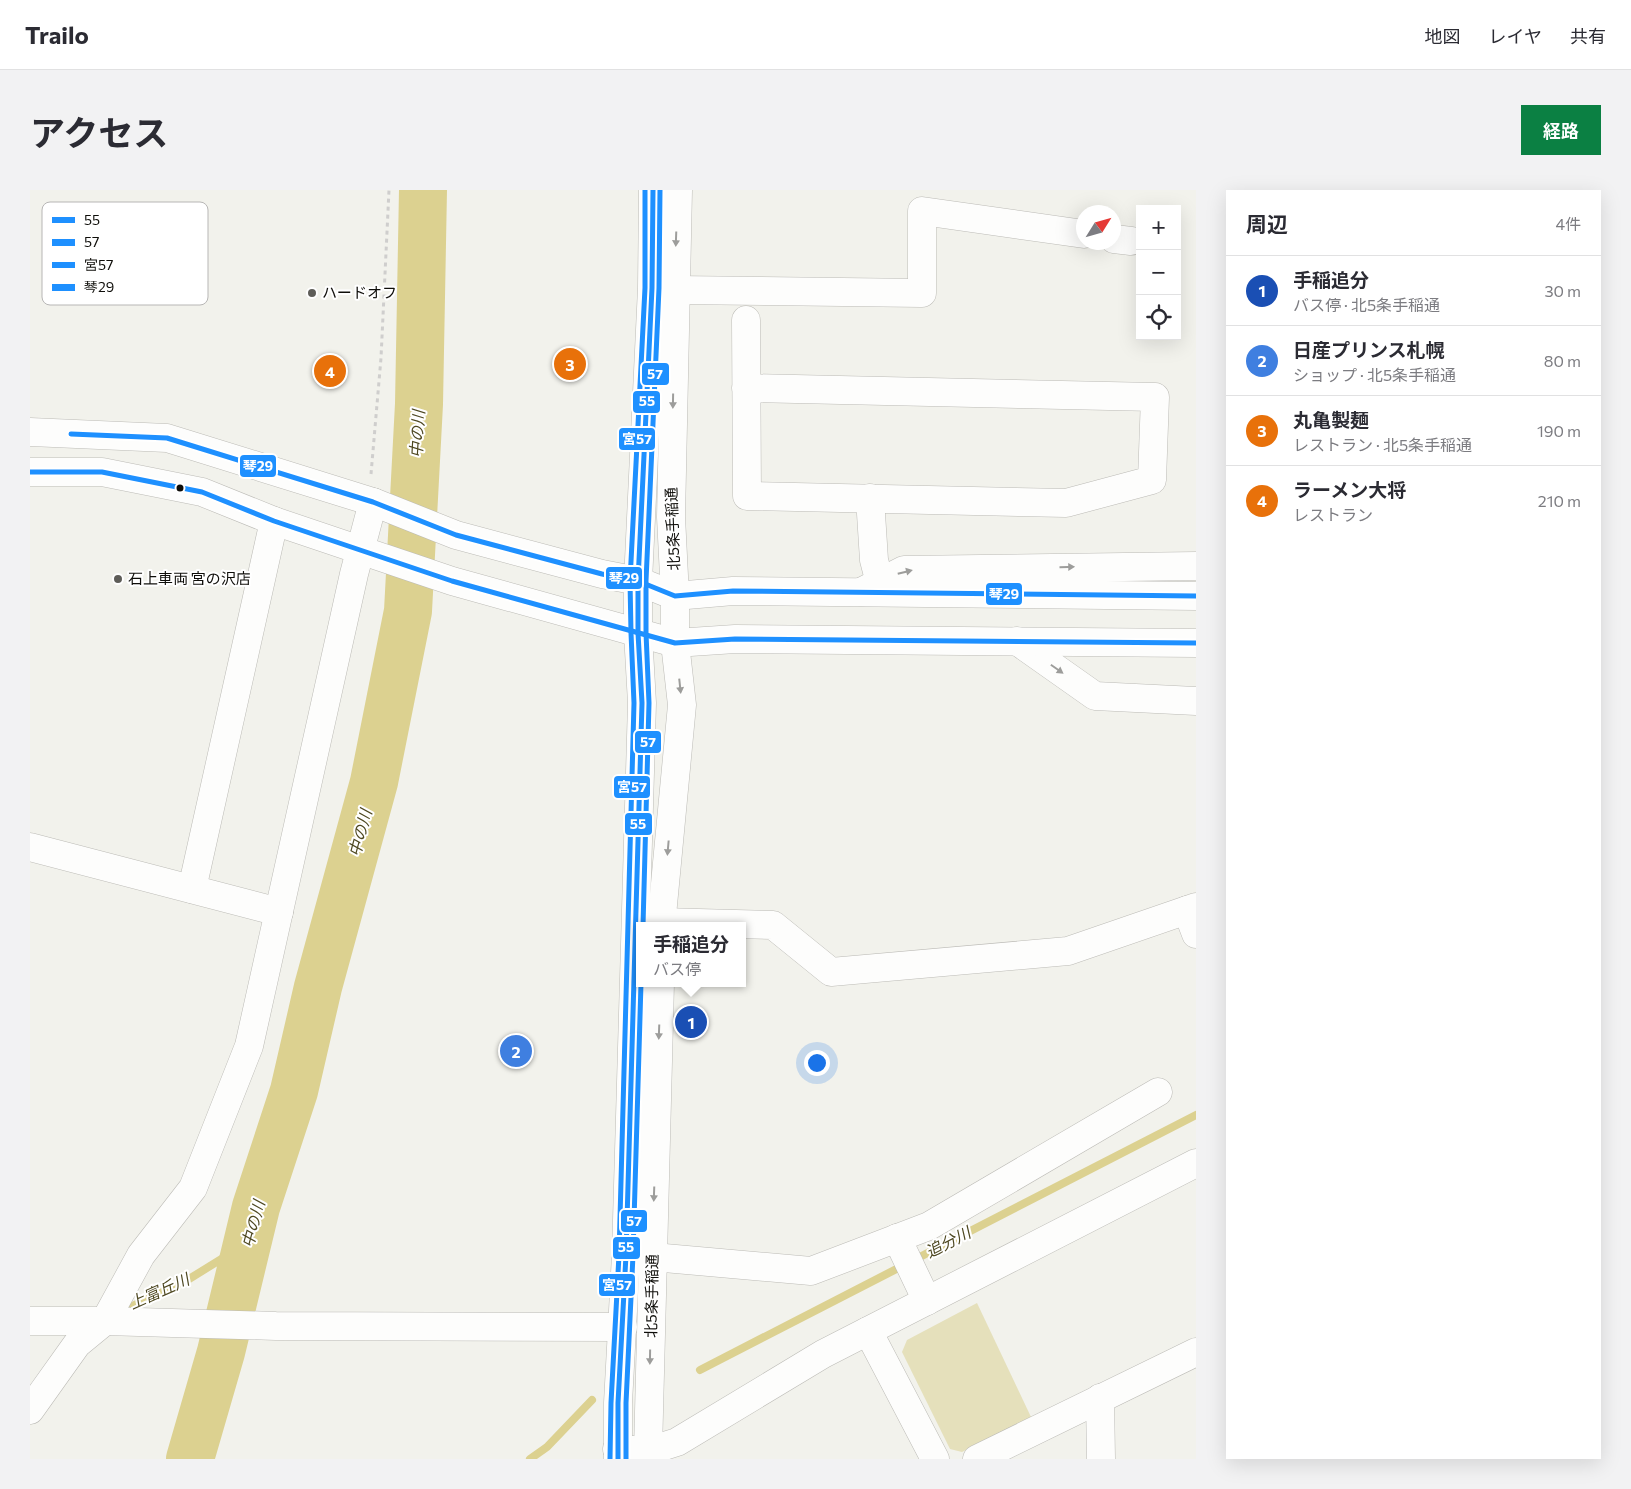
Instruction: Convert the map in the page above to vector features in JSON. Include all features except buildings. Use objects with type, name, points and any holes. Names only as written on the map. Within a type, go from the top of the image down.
[{"type":"main road","name":"北5条手稲通","points":[[617,1454],[618,1403],[624,1327],[642,703],[638,633],[638,581],[652,288],[653,190]]},
{"type":"main road","name":"北5条手稲通","points":[[661,922],[682,705],[675,643],[671,517],[678,190]]},
{"type":"main road","points":[[675,290],[922,293],[922,211],[1076,233]]},
{"type":"main road","points":[[746,320],[746,388],[746,496],[1066,502],[1152,480],[1155,397],[746,388]]},
{"type":"main road","points":[[30,432],[167,438],[372,495],[456,536],[602,574],[638,581],[675,596],[734,591],[870,587],[1196,596]]},
{"type":"main road","points":[[30,472],[102,472],[202,492],[274,521],[452,581],[675,643],[735,639],[1196,643]]},
{"type":"main road","points":[[30,1410],[77,1344],[105,1321],[141,1255],[193,1188],[248,1046],[372,495]]},
{"type":"main road","points":[[870,498],[874,560],[870,587]]},
{"type":"main road","points":[[192,890],[274,521]]},
{"type":"main road","points":[[870,587],[904,570],[1196,566]]},
{"type":"main road","points":[[1017,641],[1095,696],[1196,701]]},
{"type":"main road","points":[[30,847],[279,912]]},
{"type":"main road","points":[[746,925],[773,925],[831,972],[1068,951],[1193,917]]},
{"type":"main road","name":"北5条手稲通","points":[[649,1455],[660,987]]},
{"type":"main road","points":[[653,1257],[811,1271],[899,1243],[1158,1092]]},
{"type":"main road","points":[[617,1454],[649,1455],[677,1442],[823,1354],[868,1331],[922,1290],[1196,1163]]},
{"type":"main road","points":[[899,1243],[922,1290]]},
{"type":"main road","points":[[30,1321],[105,1321],[276,1326],[624,1327]]},
{"type":"main road","points":[[868,1331],[935,1459]]},
{"type":"main road","points":[[977,1459],[1196,1352]]},
{"type":"main road","points":[[1100,1398],[1101,1459]]},
{"type":"path","points":[[372,495],[381,358],[388,190]]},
{"type":"shaded area","points":[[977,1303],[1031,1417],[962,1452],[950,1449],[902,1352],[907,1340]]},
{"type":"waterway","name":"中の川","points":[[190,1459],[221,1352],[256,1207],[294,1091],[318,987],[374,782],[408,611],[419,404],[423,190]]},
{"type":"waterway","name":"追分川","points":[[700,1370],[1196,1115]]},
{"type":"waterway","name":"上富丘川","points":[[119,1308],[128,1308],[189,1279],[249,1242]]},
{"type":"waterway","name":"追分川","points":[[530,1459],[547,1447],[592,1400]]},
{"type":"transit line","name":"宮57","points":[[610,1459],[619,1255],[634,703],[630,581],[645,288],[645,190]]},
{"type":"transit line","name":"55","points":[[618,1459],[618,1403],[626,1255],[642,703],[638,633],[638,581],[652,288],[653,190]]},
{"type":"transit line","name":"57","points":[[643,922],[649,703],[646,581],[659,288],[660,190]]},
{"type":"transit line","name":"琴29","points":[[71,434],[167,438],[373,502],[456,535],[602,574],[638,581],[675,596],[733,591],[1196,596]]},
{"type":"transit line","name":"琴29","points":[[30,472],[102,472],[202,492],[274,521],[452,581],[675,643],[735,639],[1196,643]]},
{"type":"transit line","name":"57","points":[[626,1459],[626,1403],[633,1255],[641,987]]},
{"type":"place","name":"ハードオフ","points":[[312,293]]},
{"type":"place","name":"丸亀製麺","points":[[570,364]]},
{"type":"place","name":"ラーメン大将","points":[[330,371]]},
{"type":"place","name":"石上車両 宮の沢店","points":[[118,579]]},
{"type":"place","name":"手稲追分","points":[[691,1022]]},
{"type":"place","name":"日産プリンス札幌","points":[[516,1051]]}]
